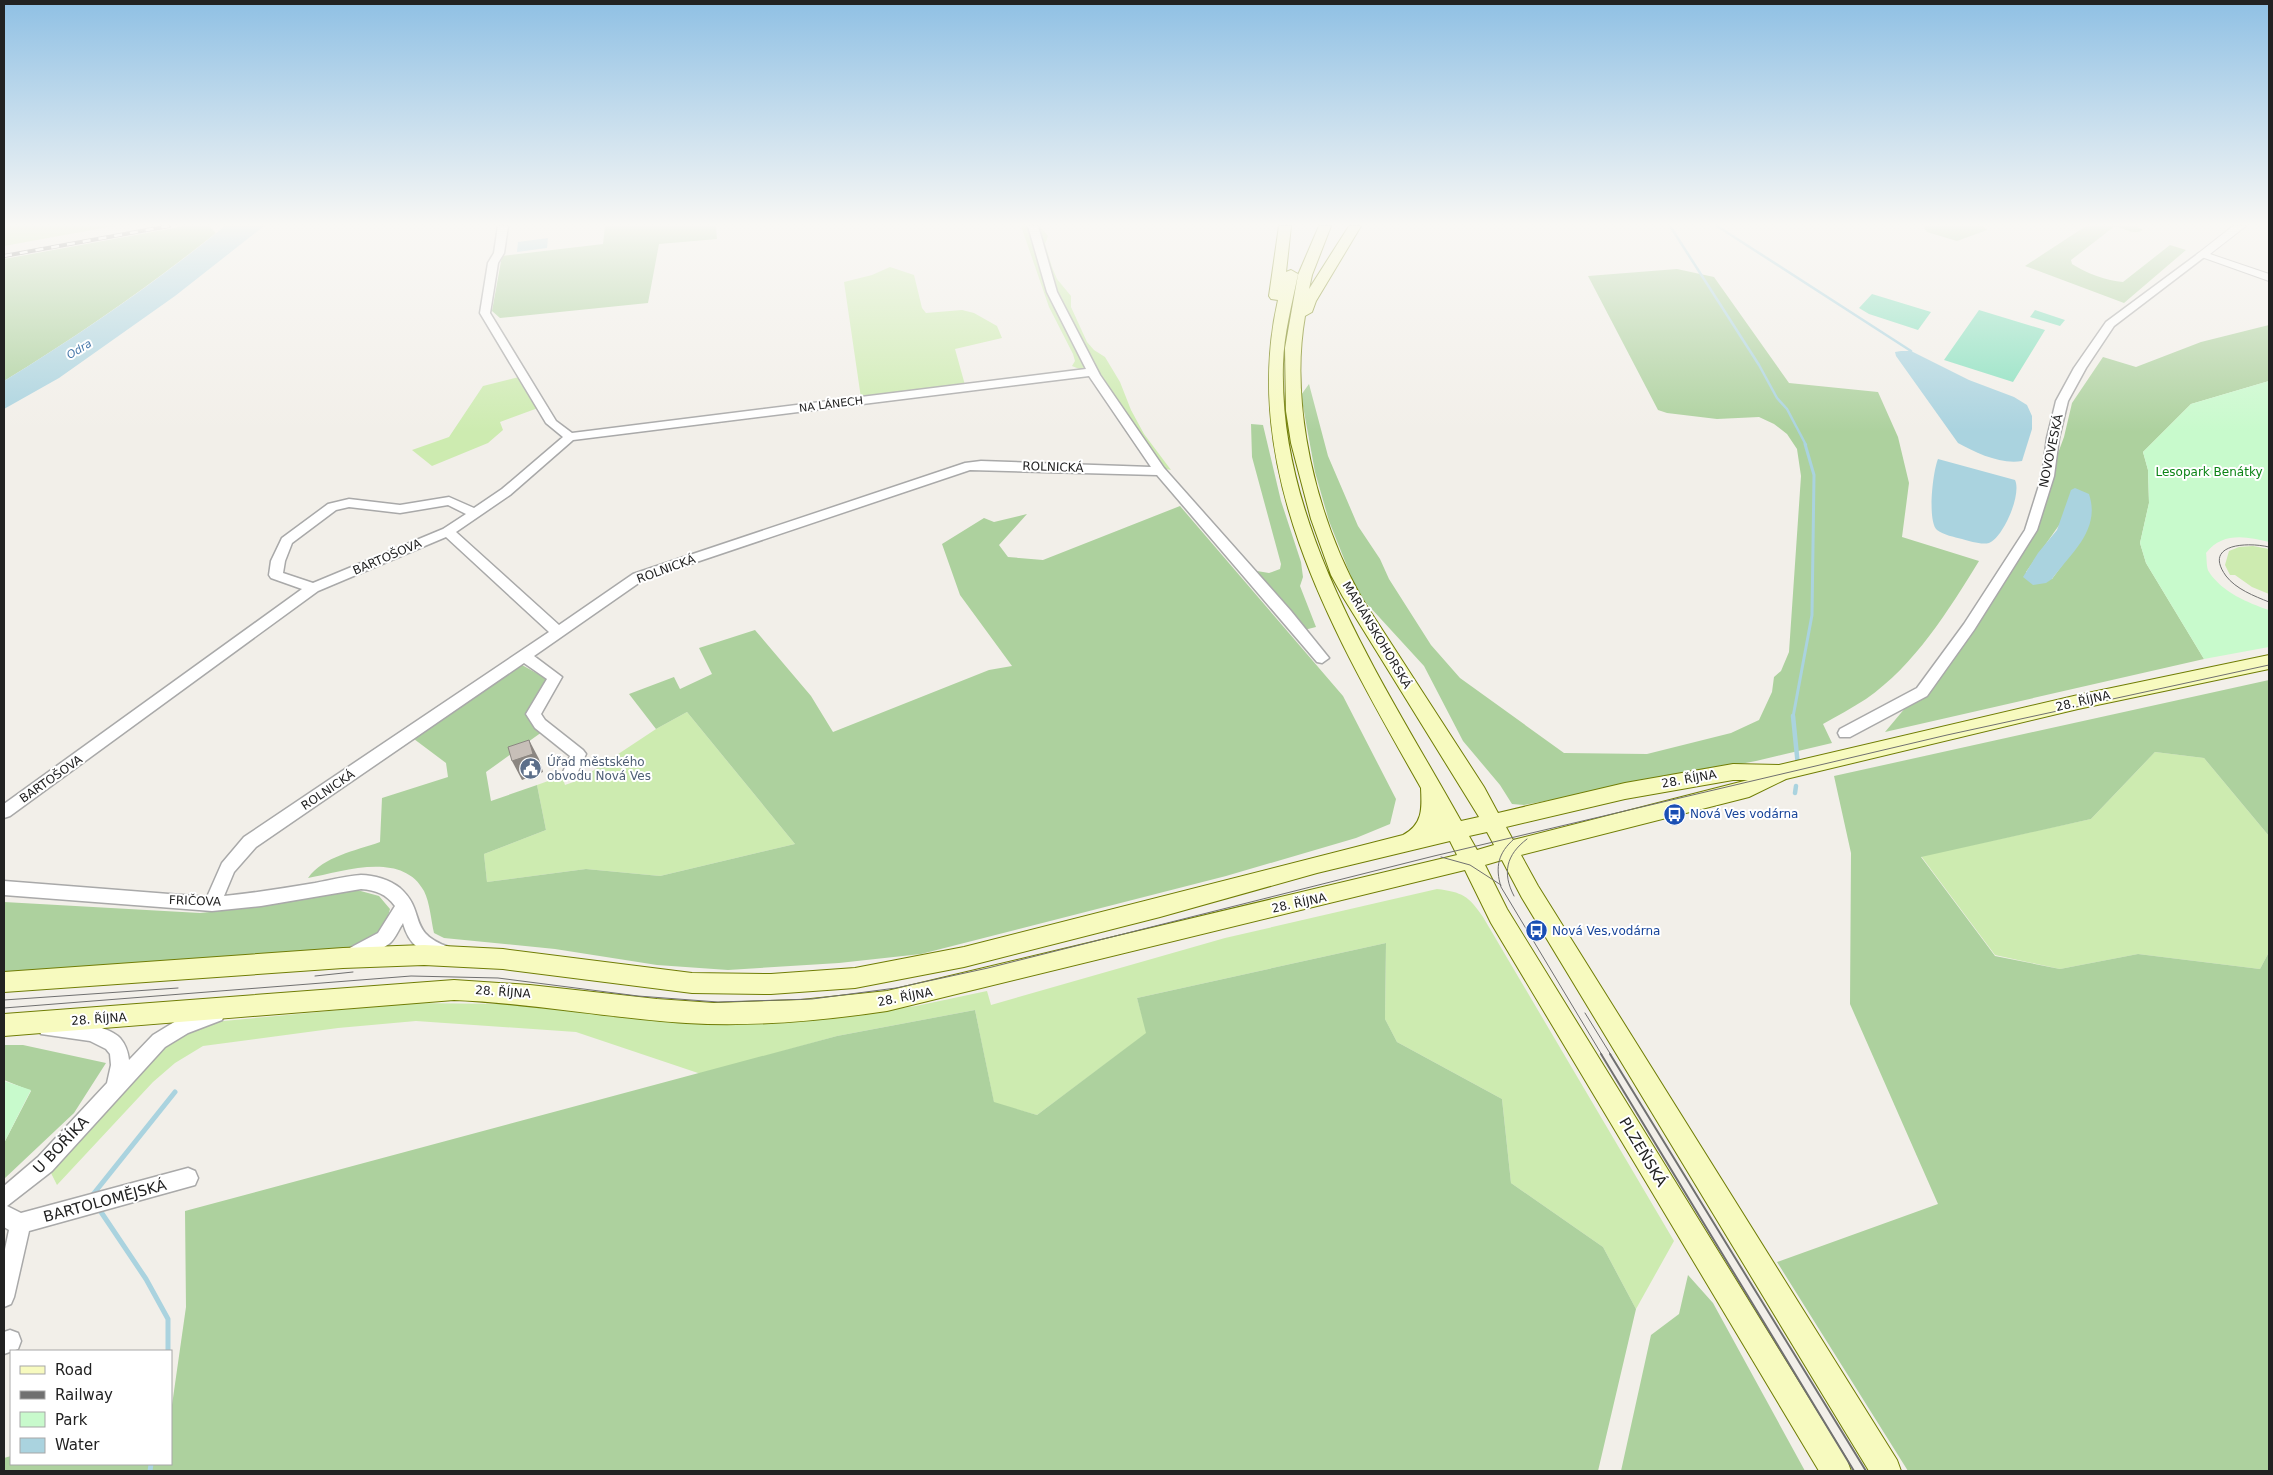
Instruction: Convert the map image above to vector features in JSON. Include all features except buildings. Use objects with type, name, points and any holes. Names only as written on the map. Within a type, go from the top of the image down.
[{"type":"main road","points":[[1275,295],[1271,325],[1284,348],[1299,340],[1303,317],[1313,295]]},
{"type":"main road","name":"MARIÁNSKOHORSKÁ","points":[[1289,295],[1277,410],[1282,443],[1304,535],[1334,612],[1456,830]]},
{"type":"main road","name":"MARIÁNSKOHORSKÁ","points":[[1299,295],[1284,348],[1299,442],[1319,519],[1340,575],[1378,641],[1477,793],[1508,850]]},
{"type":"main road","name":"28. ŘÍJNA","points":[[12,1025],[454,990],[515,992],[655,1010],[708,1013],[787,1012],[847,1007],[930,992],[1238,917],[1355,891],[1749,788],[1781,772],[1809,765],[2078,702],[2269,662]]},
{"type":"main road","name":"28. ŘÍJNA","points":[[4,982],[343,958],[452,955],[513,960],[692,983],[771,984],[855,978],[982,953],[1411,841],[1638,788],[1733,772],[1781,772]]},
{"type":"main road","points":[[1411,841],[1423,834],[1428,825],[1433,807],[1431,788]]},
{"type":"main road","name":"PLZEŇSKÁ","points":[[1456,830],[1504,924],[1836,1471]]},
{"type":"main road","points":[[1508,850],[1530,892],[1886,1471]]},
{"type":"street","points":[[488,295],[485,313],[552,423],[570,437]]},
{"type":"street","points":[[1053,295],[1092,372],[1160,471],[1286,614],[1322,658]]},
{"type":"street","name":"NOVOVESKÁ","points":[[1845,733],[1922,692],[1969,627],[2030,530],[2048,476],[2053,438],[2062,401],[2098,340],[2110,324],[2149,295]]},
{"type":"street","name":"NA LÁNECH","points":[[570,437],[1092,372]]},
{"type":"street","name":"BARTOŠOVA","points":[[4,812],[313,588],[448,532],[506,492],[570,437]]},
{"type":"street","name":"ROLNICKÁ","points":[[212,904],[228,868],[250,842],[524,657],[638,577],[969,466],[1160,471]]},
{"type":"street","points":[[313,588],[276,575],[278,561],[287,540],[332,507],[348,503],[400,509],[449,501],[475,513]]},
{"type":"street","points":[[448,532],[559,633]]},
{"type":"street","points":[[524,657],[554,677],[533,714],[540,724],[578,754],[571,772]]},
{"type":"street","name":"FRIČOVA","points":[[4,888],[212,904],[261,899],[368,882],[381,884],[394,890],[400,897],[418,939],[429,947],[452,955]]},
{"type":"street","points":[[343,958],[376,944],[384,938],[404,907]]},
{"type":"street","name":"U BOŘÍKA","points":[[4,1198],[45,1164],[113,1088],[165,1036],[182,1027],[229,1009]]},
{"type":"street","points":[[12,1025],[85,1033],[104,1037],[118,1049],[122,1062],[113,1088]]},
{"type":"street","name":"BARTOLOMĚJSKÁ","points":[[4,1297],[13,1219],[188,1178]]},
{"type":"green space","points":[[4,295],[134,295],[59,346],[4,381]]},
{"type":"green space","points":[[495,295],[650,295],[648,303],[500,318],[492,311]]},
{"type":"green space","points":[[846,295],[919,295],[922,308],[926,313],[962,310],[974,313],[997,326],[1002,338],[955,349],[965,385],[861,398]]},
{"type":"green space","points":[[1045,295],[1071,296],[1071,307],[1087,342],[1094,350],[1105,357],[1120,382],[1131,410],[1144,434],[1171,470],[1157,467],[1094,375],[1072,366],[1075,361],[1073,354]]},
{"type":"green space","points":[[1598,295],[1727,295],[1789,383],[1878,392],[1898,437],[1909,483],[1902,537],[1979,561],[1943,618],[1900,670],[1866,699],[1823,724],[1832,743],[1756,761],[1524,805],[1512,804],[1500,785],[1463,741],[1424,666],[1358,594],[1329,521],[1315,472],[1301,395],[1309,384],[1328,456],[1358,526],[1431,645],[1460,678],[1564,753],[1647,754],[1731,733],[1759,720],[1772,692],[1774,677],[1781,671],[1789,652],[1801,476],[1797,449],[1787,434],[1774,424],[1759,417],[1717,419],[1667,413],[1658,410]]},
{"type":"green space","points":[[1871,295],[1875,295],[1931,312],[1918,330],[1869,314],[1859,308]]},
{"type":"green space","points":[[2102,295],[2134,295],[2124,303]]},
{"type":"green space","points":[[1979,310],[2045,330],[2013,382],[1944,360]]},
{"type":"green space","points":[[2035,310],[2065,320],[2060,326],[2030,317]]},
{"type":"green space","points":[[2269,325],[2269,381],[2191,404],[2143,452],[2148,470],[2149,503],[2140,543],[2146,563],[2204,659],[1885,732],[1973,627],[2029,531],[2064,437],[2072,403],[2103,357],[2136,367],[2201,342]],"holes":[[[2062,521],[2063,564],[2052,579],[2026,572]]]},
{"type":"green space","points":[[519,377],[538,408],[500,422],[503,430],[488,443],[432,466],[412,450],[449,437],[483,386]]},
{"type":"green space","name":"Lesopark Benátky","points":[[2269,381],[2269,542],[2235,537],[2219,542],[2206,553],[2208,570],[2214,579],[2228,591],[2269,610],[2269,647],[2204,659],[2146,563],[2140,543],[2149,503],[2148,470],[2143,452],[2191,404]]},
{"type":"green space","points":[[1251,424],[1263,425],[1281,501],[1301,562],[1303,577],[1300,586],[1316,627],[1304,630],[1257,571],[1269,573],[1280,569],[1281,564],[1252,457]]},
{"type":"green space","points":[[1180,506],[1343,696],[1396,799],[1390,824],[1356,838],[1226,876],[921,954],[839,963],[728,970],[657,965],[555,949],[444,938],[434,933],[424,891],[414,878],[401,871],[386,867],[370,867],[308,878],[322,864],[331,859],[380,842],[382,798],[448,777],[446,763],[414,739],[522,665],[547,679],[533,706],[549,727],[486,772],[491,801],[537,785],[546,830],[484,854],[487,882],[586,869],[660,876],[795,844],[687,712],[656,729],[629,694],[674,677],[680,689],[712,674],[699,648],[755,630],[811,696],[833,732],[989,670],[1012,666],[960,595],[942,544],[984,518],[994,522],[1027,514],[999,545],[1008,557],[1043,560]]},
{"type":"green space","points":[[2253,546],[2269,549],[2269,594],[2252,587],[2235,575],[2230,575],[2225,565],[2229,551],[2239,547]]},
{"type":"green space","points":[[2269,680],[2269,836],[2204,758],[2155,752],[2091,819],[1921,857],[1995,956],[2060,969],[2138,954],[2260,969],[2269,952],[2269,1471],[1908,1471],[1777,1262],[1938,1204],[1850,1004],[1851,853],[1834,776]]},
{"type":"green space","points":[[687,712],[795,844],[660,876],[586,869],[487,882],[484,854],[546,830],[537,785],[562,776],[565,785],[579,780],[656,729]]},
{"type":"green space","points":[[2155,752],[2204,758],[2269,836],[2269,952],[2260,969],[2138,954],[2060,969],[1995,955],[1921,856],[2091,819]]},
{"type":"green space","points":[[1437,889],[1464,896],[1483,917],[1674,1241],[1636,1309],[1603,1247],[1511,1183],[1502,1099],[1397,1042],[1385,1019],[1386,943],[1137,998],[1147,1033],[1037,1115],[994,1103],[975,1010],[837,1036],[701,1074],[576,1032],[416,1021],[338,1028],[203,1046],[175,1063],[153,1082],[57,1185],[51,1173],[152,1055],[181,1037],[213,1022],[413,1003],[506,1004],[648,1020],[832,1018],[916,1006],[987,991],[991,1005],[1225,938]]},
{"type":"green space","points":[[357,890],[379,896],[390,909],[385,925],[378,935],[352,948],[4,972],[4,902],[200,913],[238,909]]},
{"type":"green space","points":[[1386,943],[1385,1019],[1397,1042],[1502,1099],[1511,1183],[1603,1247],[1636,1309],[1598,1471],[4,1471],[4,1458],[10,1456],[10,1465],[172,1465],[172,1405],[186,1307],[185,1211],[837,1036],[975,1010],[994,1102],[1037,1115],[1146,1033],[1137,998]]},
{"type":"green space","points":[[4,1045],[23,1045],[106,1063],[74,1113],[4,1179],[4,1143],[31,1091],[4,1080]]},
{"type":"green space","points":[[4,1081],[31,1090],[4,1143]]},
{"type":"green space","points":[[1688,1275],[1713,1303],[1805,1471],[1621,1471],[1651,1335],[1679,1314]]},
{"type":"water","name":"Odra","points":[[134,295],[176,295],[59,378],[4,409],[4,381]]},
{"type":"water","points":[[1911,351],[1969,380],[2014,397],[2027,405],[2032,416],[2032,429],[2022,461],[1998,460],[1958,443],[1896,356],[1895,352]]},
{"type":"water","points":[[1938,459],[2015,480],[2016,495],[2010,515],[2000,533],[1989,543],[1972,542],[1949,536],[1937,530],[1932,517],[1932,507],[1934,474]]},
{"type":"water","points":[[2075,488],[2089,494],[2092,507],[2088,530],[2052,579],[2046,583],[2033,585],[2023,577],[2038,553],[2057,530],[2071,490]]},
{"type":"waterway","points":[[1714,295],[1759,365],[1777,398],[1787,409],[1806,445]]},
{"type":"waterway","points":[[1824,295],[1911,351]]},
{"type":"waterway","points":[[1793,717],[1812,615],[1814,475],[1805,444]]},
{"type":"waterway","points":[[1793,717],[1798,766]]},
{"type":"waterway","points":[[1795,793],[1796,786]]},
{"type":"waterway","points":[[91,1197],[175,1092]]},
{"type":"waterway","points":[[101,1212],[146,1279],[168,1319],[168,1350]]},
{"type":"waterway","points":[[150,1471],[151,1465]]},
{"type":"tram line","points":[[2269,547],[2240,545],[2224,551],[2220,557],[2220,565],[2230,581],[2246,592],[2269,602]]},
{"type":"tram line","points":[[4,1008],[411,976],[498,978],[638,996],[718,1002],[812,999],[896,988],[988,968],[1434,856],[1947,735],[2269,665]]},
{"type":"tram line","points":[[1500,885],[1498,873],[1499,861],[1504,850],[1514,839]]},
{"type":"tram line","points":[[1514,896],[1508,880],[1508,865],[1514,851],[1527,839]]},
{"type":"tram line","points":[[1441,857],[1470,865],[1500,885]]},
{"type":"tram line","points":[[1500,885],[1602,1055]]},
{"type":"tram line","points":[[315,976],[353,972]]},
{"type":"tram line","points":[[4,1000],[178,988]]},
{"type":"tram line","points":[[1585,1013],[1611,1055]]},
{"type":"tram line","points":[[1601,1054],[1854,1471]]},
{"type":"tram line","points":[[1610,1054],[1866,1471]]},
{"type":"place","name":"Úřad městského obvodu Nová Ves","points":[[531,769]]},
{"type":"place","name":"Nová Ves vodárna","points":[[1674,814]]},
{"type":"place","name":"Nová Ves,vodárna","points":[[1536,931]]}]
